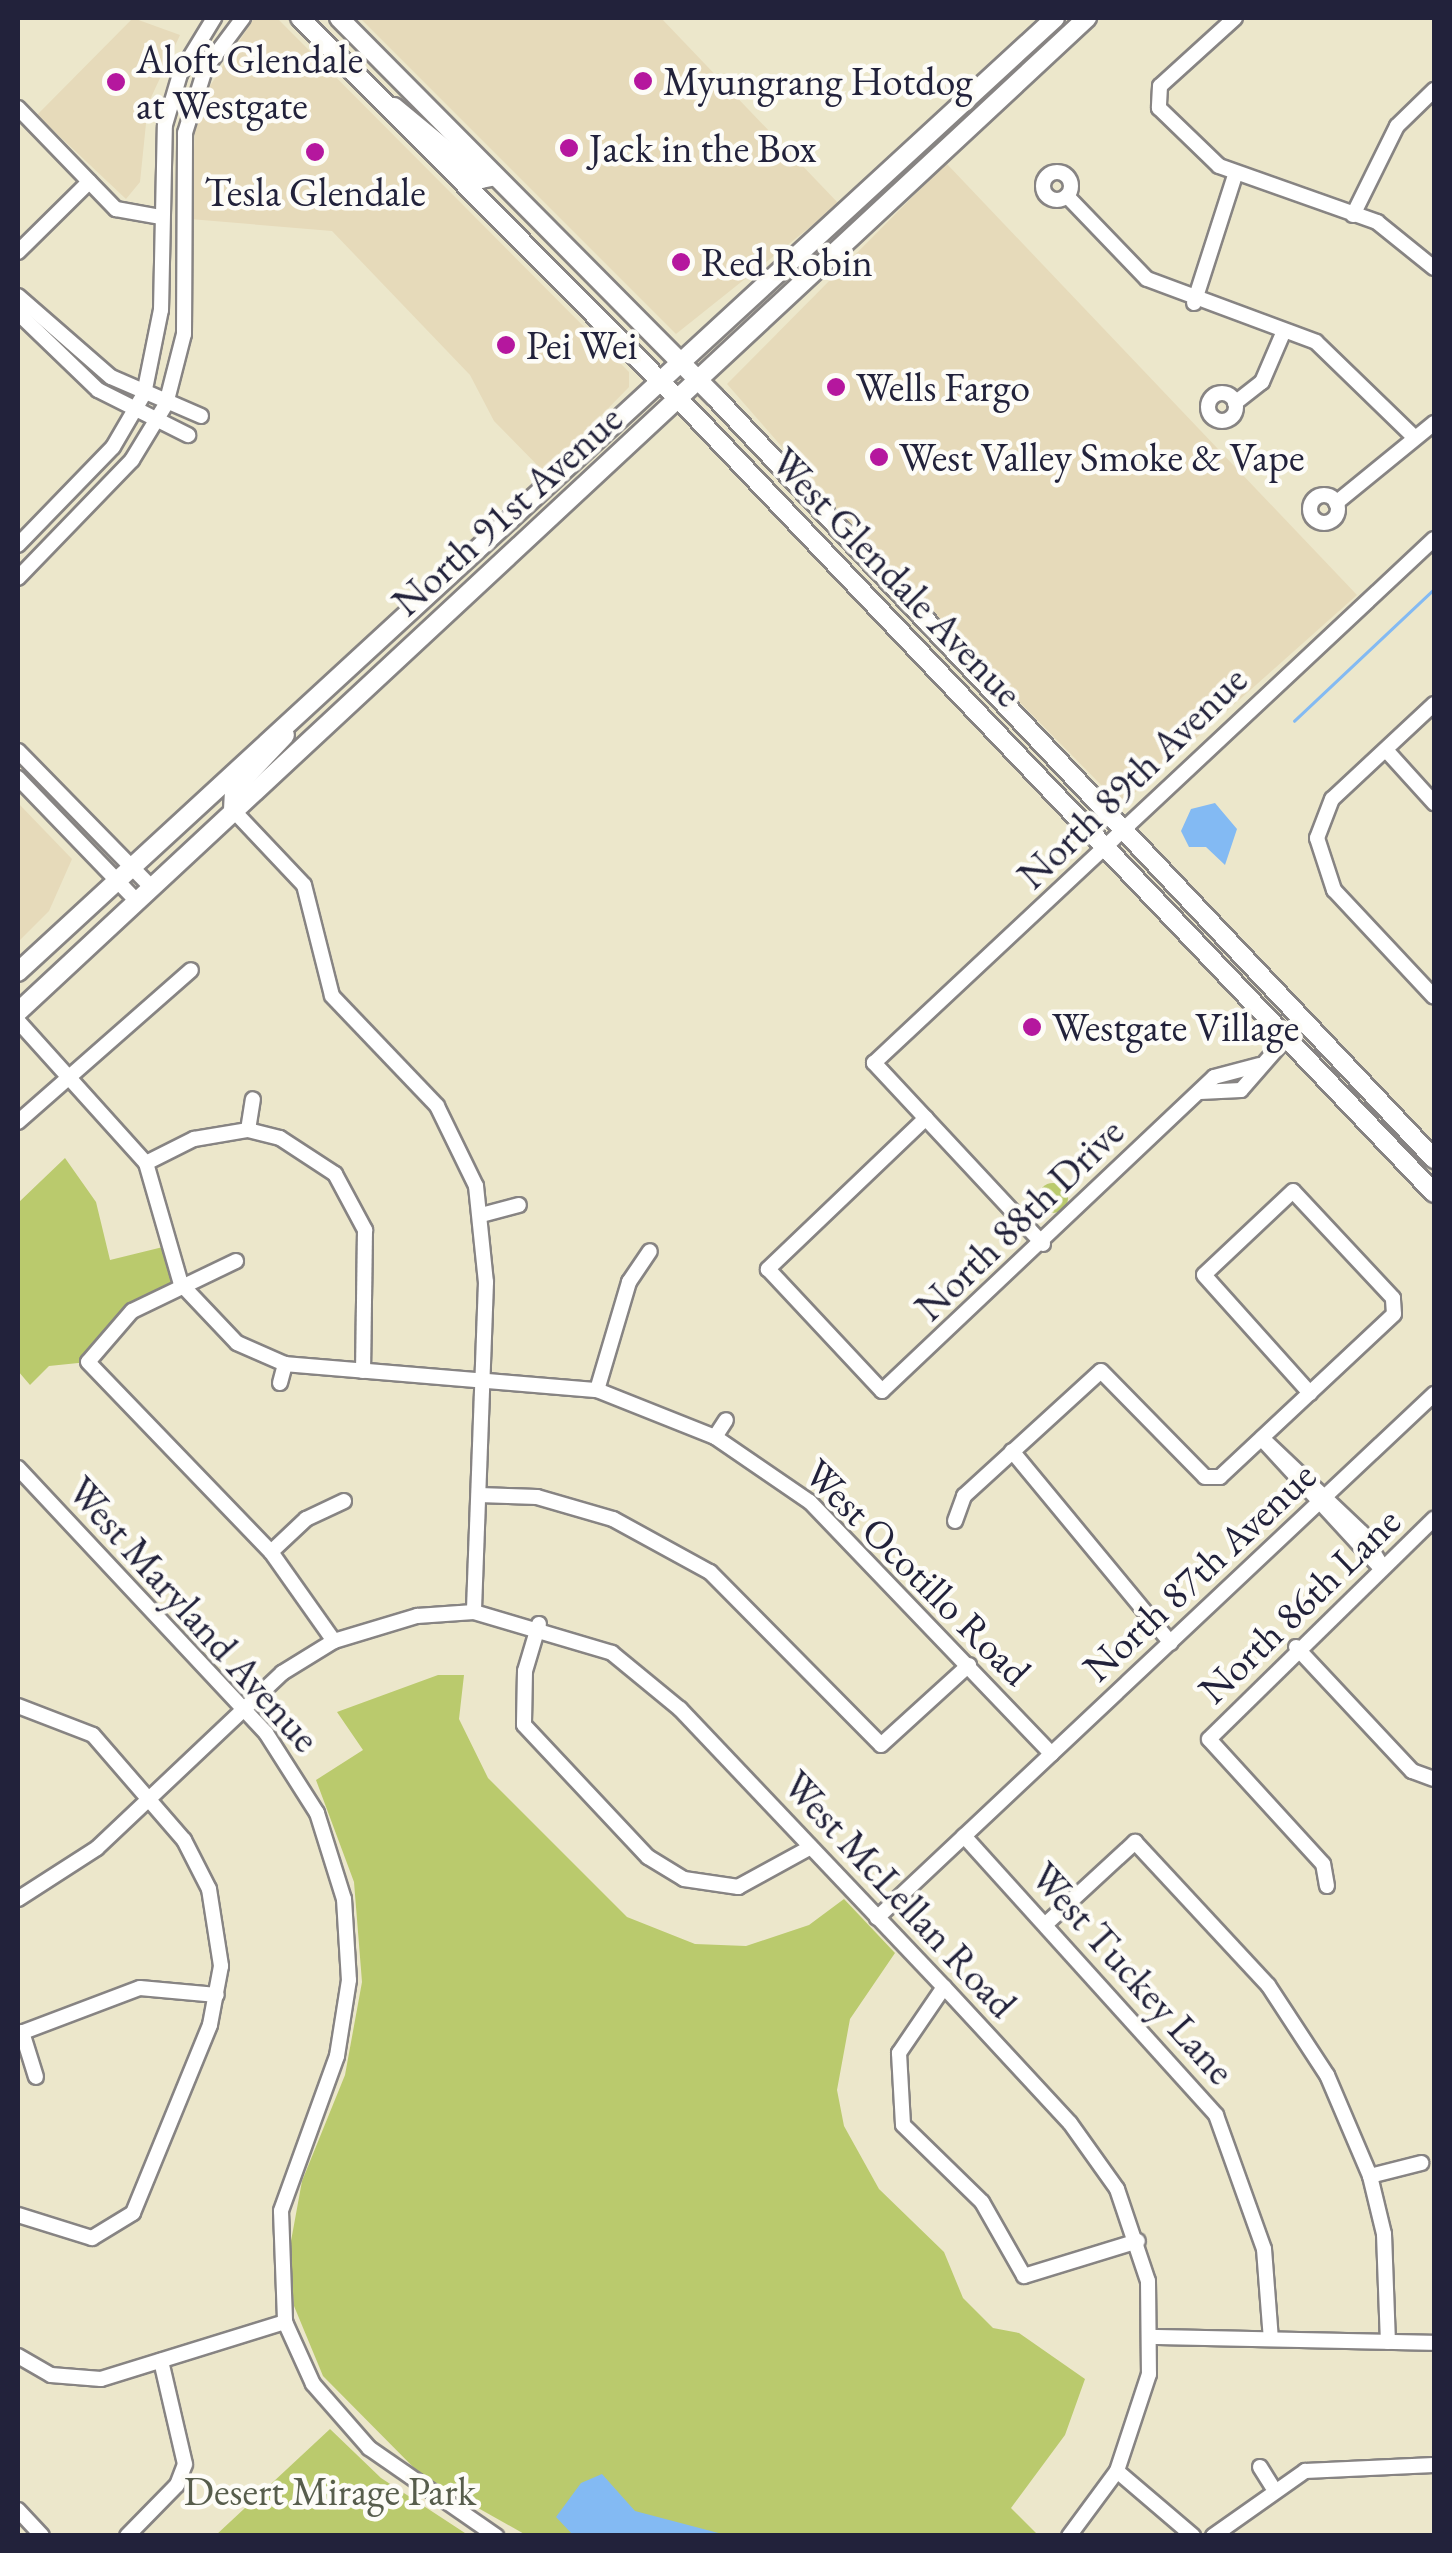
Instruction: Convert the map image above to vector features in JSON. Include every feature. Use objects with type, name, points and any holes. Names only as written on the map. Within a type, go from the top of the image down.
[{"type":"main road","name":"West Glendale Avenue","points":[[300,18],[822,549],[1434,1193]]},
{"type":"main road","name":"West Glendale Avenue","points":[[338,18],[700,382],[1434,1159]]},
{"type":"main road","name":"North 91st Avenue","points":[[18,972],[130,864],[1055,18]]},
{"type":"main road","name":"North 91st Avenue","points":[[18,1012],[472,588],[700,382],[1087,18]]},
{"type":"main road","points":[[384,103],[417,117],[482,179],[495,176]]},
{"type":"main road","points":[[902,158],[918,176]]},
{"type":"main road","points":[[472,588],[472,573],[534,497]]},
{"type":"main road","points":[[822,549],[886,598],[907,602]]},
{"type":"main road","points":[[886,616],[901,613],[962,675],[975,674]]},
{"type":"main road","points":[[233,810],[234,788],[301,709]]},
{"type":"main road","points":[[1287,1037],[1304,1021]]},
{"type":"street","points":[[18,545],[138,410],[144,394],[159,338],[168,108],[214,18]]},
{"type":"street","points":[[18,578],[159,419],[166,404],[184,334],[187,123],[205,69],[243,18]]},
{"type":"street","points":[[1235,18],[1153,100],[1235,175],[1400,233],[1434,268]]},
{"type":"street","points":[[1353,215],[1397,126],[1434,90]]},
{"type":"street","points":[[18,108],[122,212],[161,217]]},
{"type":"street","points":[[1194,303],[1235,175]]},
{"type":"street","points":[[18,252],[89,182]]},
{"type":"street","points":[[1067,196],[1147,279],[1194,303],[1284,331],[1347,366],[1414,437]]},
{"type":"street","points":[[18,296],[96,367],[144,394],[201,416]]},
{"type":"street","points":[[18,313],[98,390],[188,435]]},
{"type":"street","points":[[1236,403],[1262,382],[1284,331]]},
{"type":"street","points":[[1336,503],[1434,422]]},
{"type":"street","name":"North 89th Avenue","points":[[926,1118],[874,1063],[1434,539]]},
{"type":"street","points":[[1434,704],[1332,799],[1317,838],[1334,890],[1434,997]]},
{"type":"street","points":[[1386,750],[1434,802]]},
{"type":"street","points":[[18,751],[150,887]]},
{"type":"street","points":[[18,778],[136,900]]},
{"type":"street","points":[[18,1899],[97,1848],[243,1708],[334,1641],[417,1616],[474,1612],[485,1377],[484,1214],[436,1106],[332,996],[304,886],[233,810]]},
{"type":"street","points":[[18,1122],[191,970]]},
{"type":"street","points":[[18,1021],[146,1163],[181,1284],[237,1343],[285,1364],[485,1377]]},
{"type":"street","points":[[1199,1092],[1240,1090],[1287,1037]]},
{"type":"street","name":"North 88th Drive","points":[[926,1118],[768,1269],[882,1391],[1043,1244],[1199,1092],[1235,1071],[1259,1065]]},
{"type":"street","points":[[1235,1071],[1240,1090]]},
{"type":"street","points":[[248,1130],[253,1099]]},
{"type":"street","points":[[926,1118],[1043,1244]]},
{"type":"street","points":[[146,1163],[194,1140],[248,1130],[316,1158],[348,1192],[368,1257],[363,1371]]},
{"type":"street","points":[[954,1521],[964,1496],[1102,1371],[1213,1480],[1310,1393],[1398,1307],[1292,1192],[1204,1274],[1310,1393]]},
{"type":"street","points":[[484,1214],[519,1205]]},
{"type":"street","points":[[597,1390],[629,1282],[650,1251]]},
{"type":"street","points":[[236,1261],[181,1284],[132,1312],[88,1362],[271,1552],[334,1641]]},
{"type":"street","points":[[280,1382],[285,1364]]},
{"type":"street","name":"West Ocotillo Road","points":[[485,1377],[597,1390],[715,1437],[810,1502],[1052,1754]]},
{"type":"street","name":"North 87th Avenue","points":[[878,1918],[1434,1394]]},
{"type":"street","points":[[715,1437],[726,1420]]},
{"type":"street","points":[[1262,1438],[1382,1568]]},
{"type":"street","points":[[1012,1451],[1171,1642]]},
{"type":"street","name":"West Maryland Avenue","points":[[18,1468],[243,1708],[317,1813],[349,1935],[341,2041],[281,2211],[284,2322],[313,2384],[358,2438],[496,2536]]},
{"type":"street","points":[[479,1495],[537,1497],[613,1520],[710,1572],[881,1745],[969,1665]]},
{"type":"street","points":[[271,1552],[306,1519],[344,1501]]},
{"type":"street","name":"North 86th Lane","points":[[1327,1886],[1323,1864],[1210,1739],[1296,1647],[1434,1521]]},
{"type":"street","name":"West McLellan Road","points":[[474,1612],[538,1624],[639,1671],[878,1918],[1090,2147],[1138,2241],[1153,2337],[1141,2410],[1118,2471],[1069,2536]]},
{"type":"street","points":[[538,1624],[522,1688],[524,1725],[648,1857],[684,1880],[738,1887],[811,1848]]},
{"type":"street","points":[[1296,1647],[1412,1770],[1434,1778]]},
{"type":"street","points":[[18,1706],[76,1721],[149,1796],[209,1889],[217,1994],[124,2222],[75,2238],[18,2214]]},
{"type":"street","name":"West Tuckey Lane","points":[[964,1836],[1047,1923],[1216,2115],[1264,2248],[1272,2339]]},
{"type":"street","points":[[1047,1923],[1134,1842],[1285,2006],[1342,2102],[1370,2176],[1384,2234],[1388,2342]]},
{"type":"street","points":[[36,2077],[20,2033],[140,1988],[217,1994]]},
{"type":"street","points":[[944,1988],[899,2054],[903,2125],[982,2202],[1024,2276],[1138,2241]]},
{"type":"street","points":[[1370,2176],[1422,2163]]},
{"type":"street","points":[[18,2356],[73,2380],[161,2361],[284,2322]]},
{"type":"street","points":[[1153,2337],[1434,2343]]},
{"type":"street","points":[[127,2536],[177,2485],[191,2463],[161,2361]]},
{"type":"street","points":[[1213,2536],[1272,2486],[1329,2465],[1434,2466]]},
{"type":"street","points":[[1260,2467],[1272,2486]]},
{"type":"street","points":[[1118,2471],[1193,2536]]},
{"type":"street","points":[[18,2510],[42,2536]]},
{"type":"shaded area","points":[[133,18],[180,35],[148,104],[140,182],[126,199],[37,115]]},
{"type":"shaded area","points":[[277,18],[629,372],[629,387],[545,473],[494,421],[470,375],[332,231],[190,219],[195,132],[208,89],[253,20]]},
{"type":"shaded area","points":[[360,18],[661,18],[839,204],[676,334]]},
{"type":"shaded area","points":[[946,163],[1357,595],[1121,805],[896,577],[727,384]]},
{"type":"shaded area","points":[[18,803],[72,859],[49,911],[18,942]]},
{"type":"green space","points":[[65,1158],[96,1202],[110,1260],[167,1246],[181,1284],[150,1299],[88,1362],[49,1366],[30,1385],[18,1371],[18,1203]]},
{"type":"green space","points":[[1053,1183],[1064,1187],[1068,1198],[1064,1209],[1053,1213],[1042,1209],[1038,1198],[1042,1187]]},
{"type":"green space","points":[[438,1675],[464,1675],[459,1719],[488,1778],[627,1917],[695,1944],[746,1946],[809,1925],[844,1899],[895,1953],[850,2019],[837,2090],[844,2126],[879,2189],[944,2252],[963,2298],[993,2328],[1019,2333],[1085,2379],[1065,2435],[1011,2508],[1038,2535],[526,2535],[423,2477],[323,2376],[294,2306],[289,2252],[302,2181],[345,2075],[362,1982],[354,1882],[316,1780],[363,1750],[337,1712]]},
{"type":"green space","name":"Desert Mirage Park","points":[[330,2429],[381,2478],[468,2535],[216,2535]]},
{"type":"water","points":[[1215,803],[1237,829],[1225,865],[1206,847],[1189,847],[1181,831],[1191,809]]},
{"type":"water","points":[[602,2474],[635,2511],[726,2535],[573,2535],[556,2517],[581,2483]]},
{"type":"waterway","points":[[1294,721],[1434,589]]},
{"type":"waterway","points":[[1165,755],[1169,759]]},
{"type":"place","name":"Myungrang Hotdog","points":[[643,81]]},
{"type":"place","name":"Aloft Glendale at Westgate","points":[[116,82]]},
{"type":"place","name":"Jack in the Box","points":[[569,148]]},
{"type":"place","name":"Tesla Glendale","points":[[315,152]]},
{"type":"place","name":"Red Robin","points":[[681,262]]},
{"type":"place","name":"Pei Wei","points":[[506,345]]},
{"type":"place","name":"Wells Fargo","points":[[836,387]]},
{"type":"place","name":"West Valley Smoke & Vape","points":[[879,457]]},
{"type":"place","name":"Westgate Village","points":[[1032,1027]]}]
